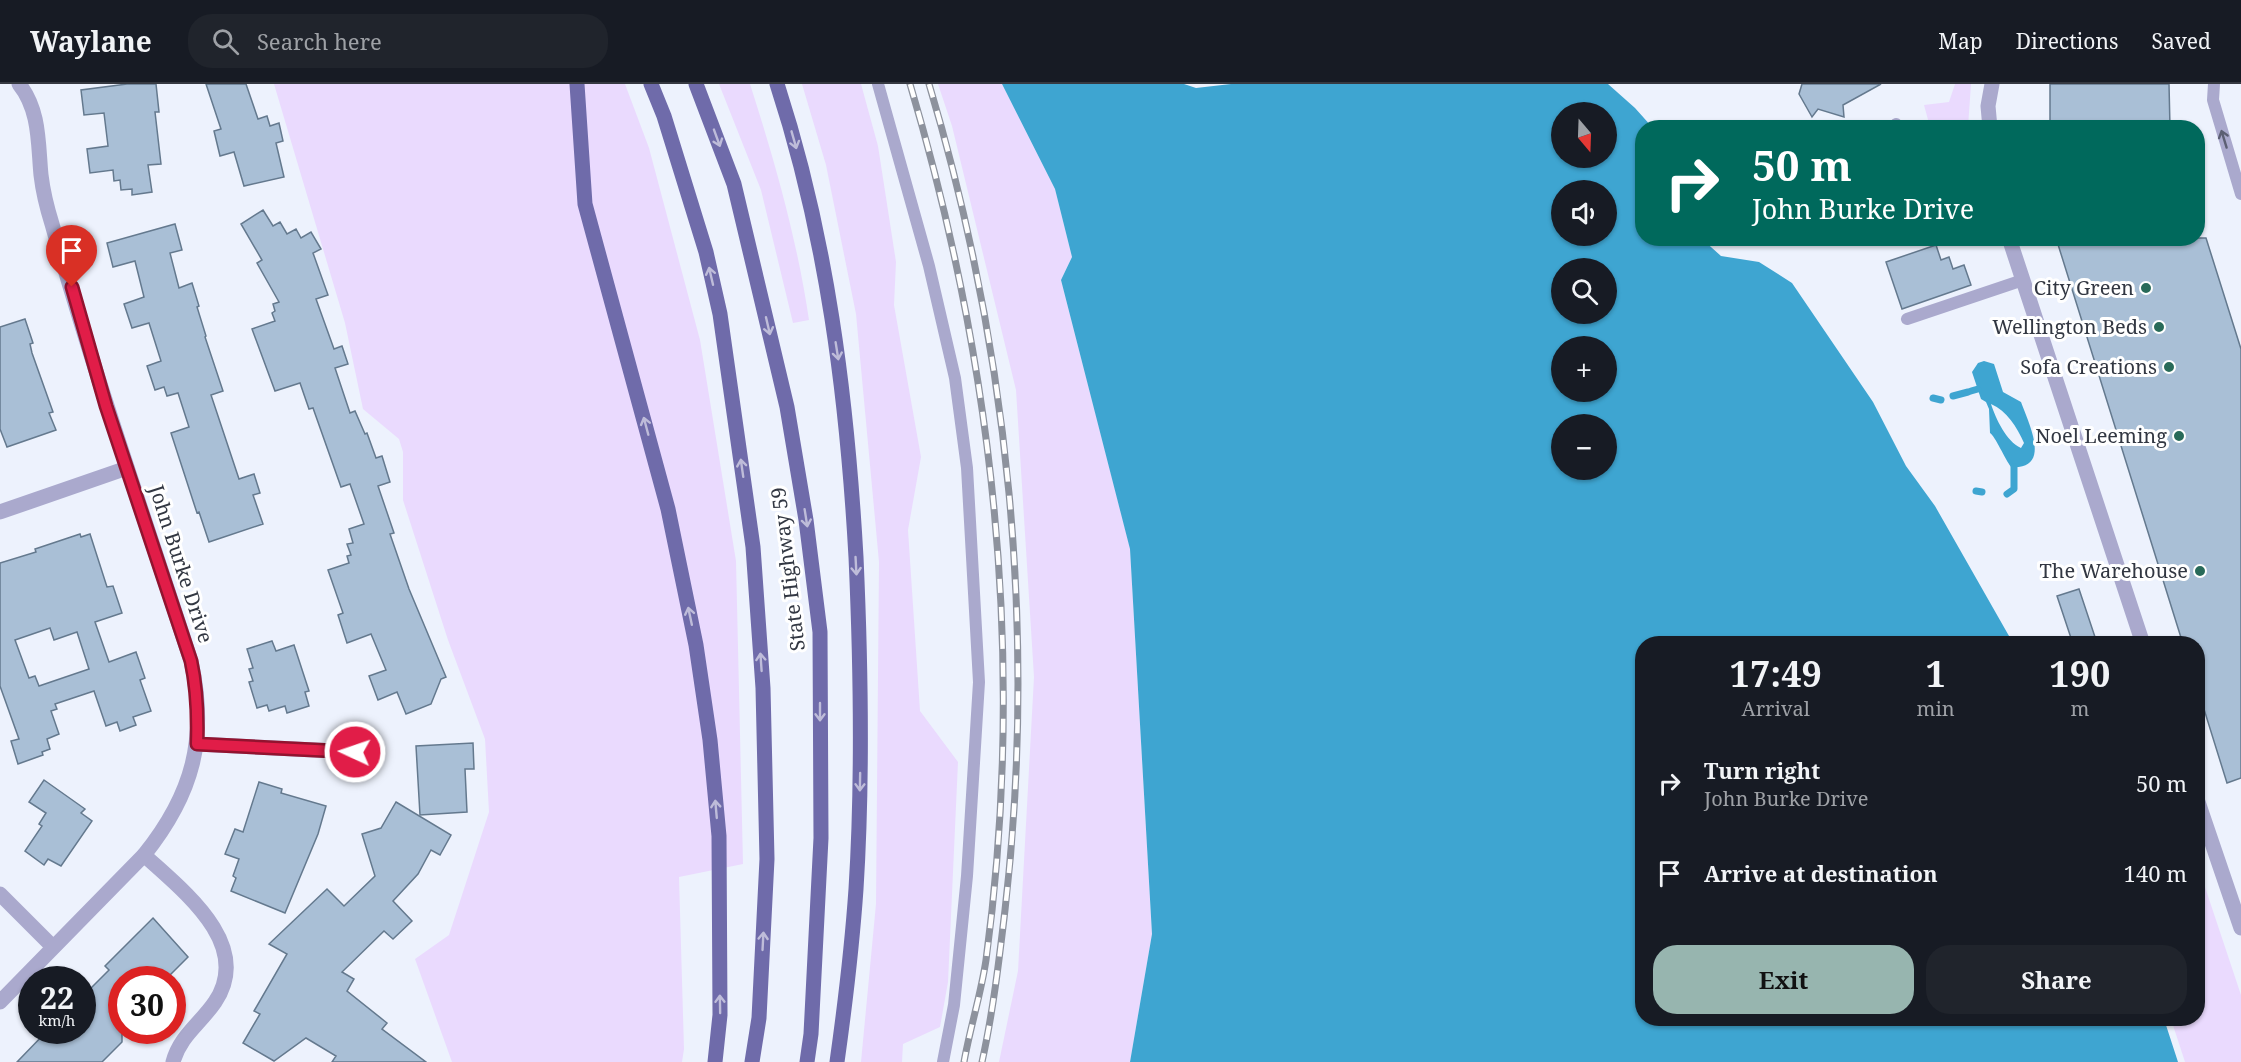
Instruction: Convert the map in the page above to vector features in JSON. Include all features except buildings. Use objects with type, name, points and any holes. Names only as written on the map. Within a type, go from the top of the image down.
[{"type":"main road","points":[[577,84],[585,204],[668,509],[696,645],[719,836],[720,1015],[715,1062]]},
{"type":"main road","name":"State Highway 59","points":[[651,84],[664,116],[706,252],[720,314],[753,547],[763,688],[767,859],[759,1018],[752,1062]]},
{"type":"main road","name":"State Highway 59","points":[[696,84],[734,184],[787,407],[806,520],[820,632],[821,838],[811,1034],[807,1062]]},
{"type":"main road","points":[[777,84],[803,172],[821,249],[842,387],[852,482],[861,662],[860,804],[848,982],[837,1062]]},
{"type":"street","name":"John Burke Drive","points":[[0,1002],[144,855],[169,820],[185,789],[197,744],[198,715],[196,685],[191,661],[127,468],[52,226],[43,191],[33,112],[19,84]]},
{"type":"street","points":[[1989,120],[1988,106],[1992,84]]},
{"type":"street","points":[[2012,246],[2141,636]]},
{"type":"street","points":[[0,512],[127,468]]},
{"type":"street","points":[[197,744],[355,752]]},
{"type":"street","points":[[2205,818],[2234,883],[2241,928]]},
{"type":"street","points":[[144,855],[192,899],[210,920],[222,944],[226,974],[216,1001],[177,1047],[173,1062]]},
{"type":"street","points":[[0,894],[53,947]]},
{"type":"lane","points":[[878,84],[934,289],[955,378],[967,468],[979,682],[967,876],[954,1005],[942,1062]]},
{"type":"lane","points":[[2214,84],[2213,100],[2241,194]]},
{"type":"lane","points":[[1907,319],[2023,280]]},
{"type":"shaded area","points":[[274,84],[625,84],[649,148],[700,340],[736,561],[743,864],[679,877],[684,1049],[682,1062],[452,1062],[415,959],[449,935],[489,812],[485,739],[448,640],[403,500],[403,452],[399,439],[363,409],[345,323]]},
{"type":"shaded area","points":[[719,84],[750,84],[784,201],[809,320],[793,323],[761,190]]},
{"type":"shaded area","points":[[802,84],[861,84],[878,146],[896,262],[894,305],[921,457],[908,530],[920,711],[958,762],[948,982],[940,1027],[903,1044],[902,1062],[861,1062],[876,904],[879,562],[856,314],[826,165]]},
{"type":"shaded area","points":[[938,84],[1002,84],[1055,189],[1072,257],[1061,280],[1130,548],[1152,934],[1130,1062],[999,1062],[1018,971],[1034,677],[1016,390],[952,126]]},
{"type":"shaded area","points":[[1955,84],[1971,84],[1968,120],[1928,120],[1924,105],[1949,102]]},
{"type":"shaded area","points":[[2205,887],[2241,995],[2241,1062],[2185,1062],[2173,1026],[2205,1026]]},
{"type":"water","points":[[1002,84],[1184,84],[1196,88],[1231,84],[1608,84],[1646,120],[1635,120],[1635,246],[1710,246],[1721,256],[1759,262],[1792,283],[1873,402],[1906,466],[1935,506],[2009,636],[1635,636],[1635,1026],[2166,1026],[2178,1062],[1130,1062],[1152,934],[1130,549],[1061,280],[1072,257],[1055,189]]},
{"type":"water","points":[[1984,361],[1994,364],[2003,392],[2021,402],[2034,443],[2031,461],[2024,466],[2011,467],[1990,433],[1989,409],[1986,402],[1981,399],[1972,372],[1978,363]],"holes":[[[1991,404],[2007,415],[2018,431],[2024,443],[2021,448],[2006,435]]]},
{"type":"waterway","points":[[1971,391],[1978,389]]},
{"type":"waterway","points":[[1953,396],[1968,392]]},
{"type":"waterway","points":[[1933,398],[1941,400]]},
{"type":"waterway","points":[[2007,494],[2014,489],[2014,467]]},
{"type":"waterway","points":[[1976,491],[1982,492]]},
{"type":"railway","points":[[910,84],[939,192],[963,300],[982,409],[995,518],[1002,628],[1003,738],[998,849],[986,960],[964,1062]]},
{"type":"railway","points":[[929,84],[957,185],[979,287],[997,390],[1009,493],[1016,597],[1018,702],[1014,806],[1005,910],[993,1005],[982,1062]]},
{"type":"place","name":"City Green","points":[[2146,288]]},
{"type":"place","name":"Wellington Beds","points":[[2159,327]]},
{"type":"place","name":"Sofa Creations","points":[[2169,367]]},
{"type":"place","name":"Noel Leeming","points":[[2179,436]]},
{"type":"place","name":"The Warehouse","points":[[2200,571]]},
{"type":"route","points":[[72,287],[106,406],[191,661],[196,685],[197,744],[355,752]]}]
